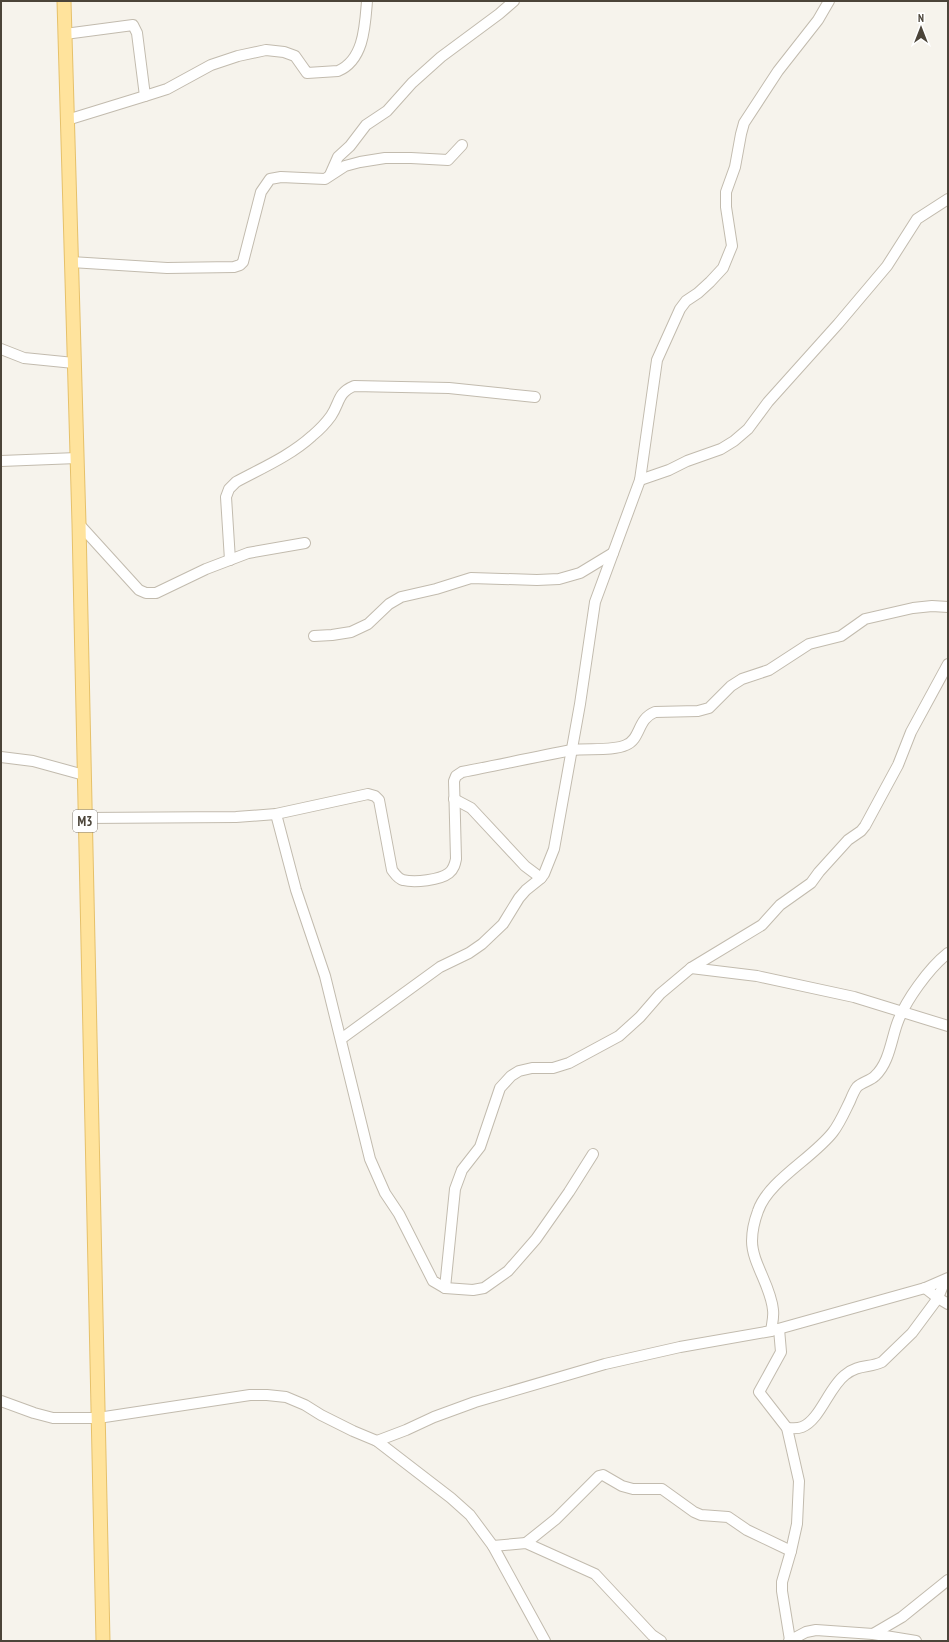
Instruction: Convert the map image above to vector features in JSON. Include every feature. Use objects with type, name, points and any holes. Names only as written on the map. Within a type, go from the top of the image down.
[{"type":"main road","name":"M3","points":[[64,1],[79,524],[103,1641]]},
{"type":"street","points":[[67,120],[167,89],[212,65],[238,56],[266,50],[284,52],[295,56],[307,73],[338,71],[342,69],[360,50],[363,40],[368,1]]},
{"type":"street","points":[[330,175],[338,157],[350,146],[366,125],[387,111],[412,83],[441,57],[514,1]]},
{"type":"street","points":[[341,1039],[440,967],[469,953],[482,944],[503,924],[519,898],[526,890],[541,878],[554,849],[572,750],[595,602],[640,480],[657,360],[680,309],[686,301],[698,293],[723,268],[731,252],[732,246],[726,207],[726,192],[735,167],[744,123],[778,71],[818,20],[829,1]]},
{"type":"street","points":[[65,34],[133,25],[137,32],[145,96]]},
{"type":"street","points":[[71,262],[167,268],[234,267],[243,262],[261,192],[267,181],[273,178],[281,177],[320,180],[325,179],[345,166],[386,158],[448,160],[462,145]]},
{"type":"street","points":[[640,480],[721,449],[734,441],[748,428],[768,402],[838,324],[887,266],[917,219],[948,199]]},
{"type":"street","points":[[1,349],[24,358],[74,363]]},
{"type":"street","points":[[230,560],[226,497],[229,489],[236,482],[290,452],[312,436],[331,416],[341,394],[346,389],[354,386],[449,388],[535,397]]},
{"type":"street","points":[[1,461],[77,458]]},
{"type":"street","points":[[79,524],[125,576],[139,590],[146,594],[156,593],[189,577],[248,553],[305,544]]},
{"type":"street","points":[[314,636],[351,632],[368,624],[390,604],[401,597],[436,589],[471,578],[537,580],[559,579],[580,573],[613,553]]},
{"type":"street","points":[[85,818],[236,817],[276,814],[368,794],[375,796],[379,800],[392,870],[396,876],[403,880],[427,881],[449,874],[454,867],[456,859],[454,780],[456,776],[462,772],[572,750],[616,748],[626,746],[632,742],[643,720],[650,714],[655,712],[698,711],[709,708],[731,686],[742,679],[769,670],[809,644],[841,636],[865,619],[913,608],[932,606],[948,607]]},
{"type":"street","points":[[445,1288],[455,1189],[462,1170],[480,1147],[500,1088],[511,1076],[519,1071],[532,1068],[553,1068],[569,1064],[619,1036],[640,1017],[660,994],[691,968],[762,925],[780,905],[811,883],[848,840],[861,831],[898,765],[911,732],[948,664]]},
{"type":"street","points":[[1,757],[33,761],[84,775]]},
{"type":"street","points":[[454,799],[471,808],[525,866],[541,878]]},
{"type":"street","points":[[276,814],[296,890],[325,976],[370,1159],[385,1193],[400,1214],[433,1281],[445,1288],[473,1290],[484,1288],[508,1271],[536,1238],[594,1154]]},
{"type":"street","points":[[916,1641],[873,1634],[816,1630],[806,1632],[790,1640],[782,1591],[783,1575],[792,1552],[797,1524],[799,1481],[786,1428],[759,1392],[781,1352],[775,1330],[774,1311],[770,1294],[755,1254],[752,1240],[762,1201],[774,1186],[816,1150],[832,1133],[856,1088],[874,1077],[881,1068],[886,1060],[898,1022],[903,1012],[928,972],[948,953]]},
{"type":"street","points":[[691,968],[764,978],[854,997],[948,1026]]},
{"type":"street","points":[[377,1441],[434,1417],[475,1402],[606,1364],[680,1347],[775,1330],[925,1288],[946,1279]]},
{"type":"street","points":[[786,1428],[799,1428],[808,1424],[823,1404],[835,1383],[846,1374],[860,1366],[878,1364],[882,1362],[912,1333],[938,1298],[946,1279]]},
{"type":"street","points":[[925,1288],[948,1304]]},
{"type":"street","points":[[1,1401],[34,1414],[53,1418],[98,1418],[250,1395],[286,1397],[299,1402],[346,1428],[377,1441],[451,1498],[470,1515],[493,1546],[545,1641]]},
{"type":"street","points":[[526,1543],[556,1519],[599,1476],[603,1475],[622,1486],[633,1489],[662,1489],[694,1512],[702,1515],[728,1517],[747,1530],[792,1552]]},
{"type":"street","points":[[493,1546],[526,1543],[595,1574],[652,1635],[661,1641]]},
{"type":"street","points":[[873,1634],[902,1617],[947,1582]]}]
